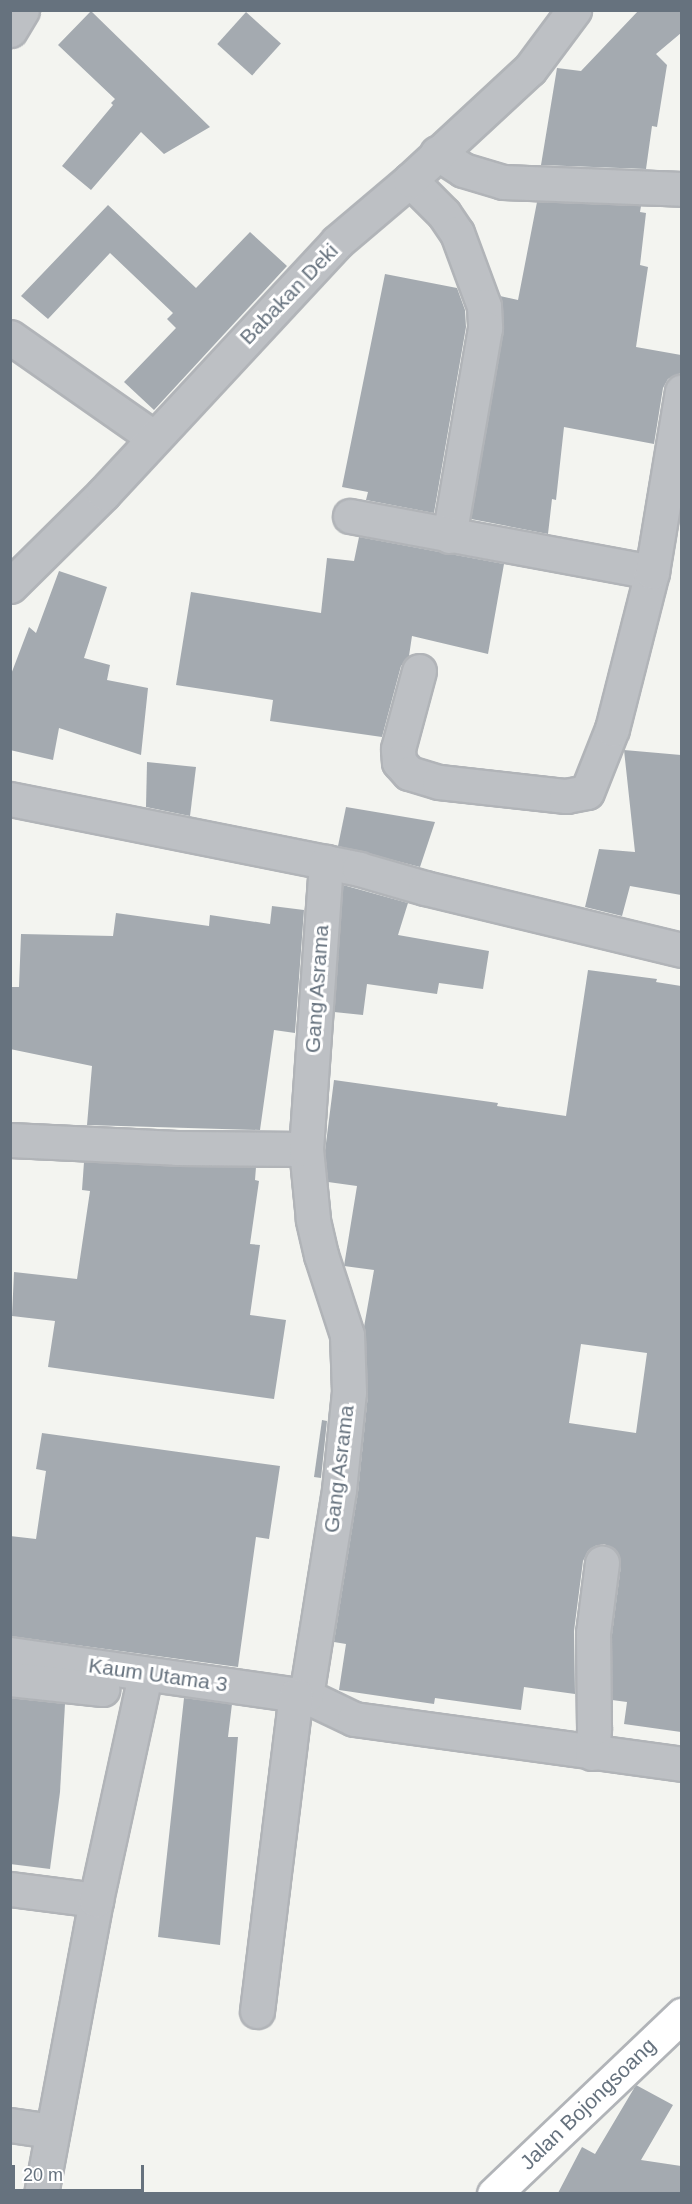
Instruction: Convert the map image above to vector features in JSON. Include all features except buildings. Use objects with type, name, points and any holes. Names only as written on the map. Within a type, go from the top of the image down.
[{"type":"main road","name":"Jalan Bojongsoang","points":[[494,2193],[681,2015]]},
{"type":"street","points":[[10,30],[22,10]]},
{"type":"street","name":"Babakan Deki","points":[[10,586],[104,493],[153,437],[337,242],[410,180],[530,69],[574,10]]},
{"type":"street","points":[[437,153],[463,170],[503,182],[681,189]]},
{"type":"street","points":[[410,180],[444,214],[457,233],[484,306],[485,328],[449,536]]},
{"type":"street","points":[[10,337],[153,437]]},
{"type":"street","points":[[419,671],[398,748],[399,762],[409,772],[439,782],[566,796],[587,792],[612,729],[652,572],[681,391]]},
{"type":"street","points":[[350,516],[652,572]]},
{"type":"street","points":[[10,799],[326,862],[681,950]]},
{"type":"street","name":"Gang Asrama","points":[[256,2011],[299,1701],[339,1490],[349,1392],[348,1335],[321,1255],[312,1219],[306,1149],[326,862]]},
{"type":"street","points":[[10,1140],[165,1148],[306,1149]]},
{"type":"street","points":[[592,1752],[593,1633],[602,1563]]},
{"type":"street","name":"Kaum Utama 3","points":[[10,1654],[144,1684],[299,1701]]},
{"type":"street","points":[[10,1679],[144,1684],[96,1900],[41,2193]]},
{"type":"street","points":[[299,1701],[354,1719],[681,1764]]},
{"type":"street","points":[[10,1889],[96,1900]]},
{"type":"street","points":[[10,2125],[51,2132]]}]
